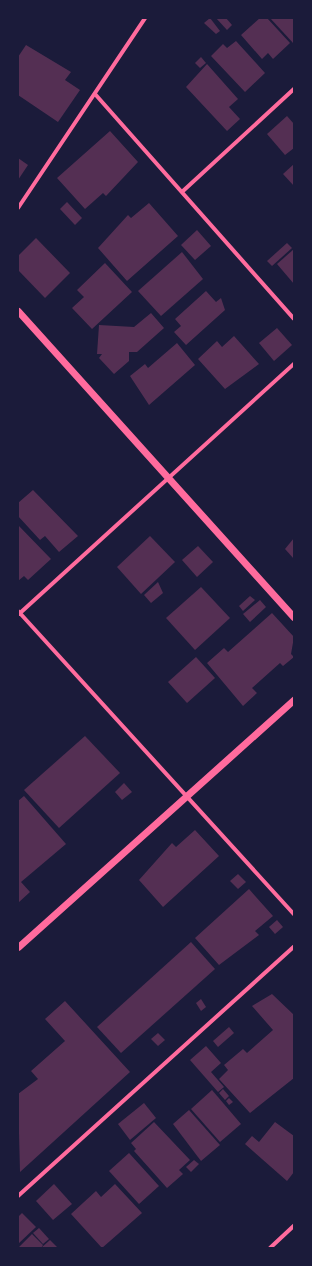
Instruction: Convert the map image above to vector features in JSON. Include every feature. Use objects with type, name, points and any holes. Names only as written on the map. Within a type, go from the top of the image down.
[{"type":"street","points":[[18,208],[145,18]]},
{"type":"street","points":[[183,191],[294,89]]},
{"type":"street","points":[[95,94],[183,191],[294,319]]},
{"type":"street","points":[[18,311],[167,479],[294,617]]},
{"type":"street","points":[[294,364],[18,613],[188,795],[294,914]]},
{"type":"street","points":[[18,947],[294,699]]},
{"type":"street","points":[[18,1196],[294,947]]},
{"type":"street","points":[[270,1248],[294,1226]]},
{"type":"building","points":[[210,18],[220,31],[216,34],[204,23]]},
{"type":"building","points":[[216,18],[226,18],[232,25],[227,30]]},
{"type":"building","points":[[260,18],[267,18],[290,43],[273,59],[268,53],[262,59],[241,35]]},
{"type":"building","points":[[270,18],[294,18],[294,44]]},
{"type":"building","points":[[236,41],[265,73],[245,92],[211,56],[223,44],[227,48]]},
{"type":"building","points":[[26,45],[71,72],[65,80],[80,90],[58,122],[18,95],[18,57]]},
{"type":"building","points":[[201,57],[206,63],[200,68],[195,63]]},
{"type":"building","points":[[207,64],[238,99],[229,107],[240,119],[227,131],[186,87]]},
{"type":"building","points":[[287,116],[294,124],[294,148],[285,155],[267,134]]},
{"type":"building","points":[[110,131],[138,162],[106,196],[103,193],[85,209],[57,178]]},
{"type":"building","points":[[18,158],[28,165],[18,180]]},
{"type":"building","points":[[294,164],[294,186],[283,174]]},
{"type":"building","points":[[67,202],[82,218],[75,225],[60,209]]},
{"type":"building","points":[[149,203],[178,236],[127,281],[98,248],[128,215],[131,218]]},
{"type":"building","points":[[197,230],[211,246],[195,260],[181,245]]},
{"type":"building","points":[[36,238],[70,273],[45,298],[18,270],[18,256]]},
{"type":"building","points":[[287,243],[292,248],[272,266],[267,261]]},
{"type":"building","points":[[294,249],[294,284],[277,264]]},
{"type":"building","points":[[182,252],[203,279],[161,316],[138,291]]},
{"type":"building","points":[[105,263],[132,292],[92,329],[72,308],[84,297],[77,290]]},
{"type":"building","points":[[206,291],[216,302],[221,298],[225,310],[186,345],[174,332],[181,326],[175,319]]},
{"type":"building","points":[[151,313],[164,328],[137,352],[129,352],[129,361],[114,374],[99,358],[102,354],[97,354],[99,325],[134,327]]},
{"type":"building","points":[[277,328],[292,345],[274,361],[259,343]]},
{"type":"building","points":[[234,336],[259,364],[225,389],[198,359],[217,341],[222,347]]},
{"type":"building","points":[[177,343],[195,365],[149,405],[130,376],[145,364],[148,368]]},
{"type":"building","points":[[33,490],[78,536],[59,552],[45,536],[40,540],[18,516],[18,503]]},
{"type":"building","points":[[18,525],[51,559],[28,580],[24,576],[18,581]]},
{"type":"building","points":[[150,536],[175,562],[141,594],[117,567]]},
{"type":"building","points":[[294,538],[294,559],[285,549]]},
{"type":"building","points":[[198,546],[213,562],[197,577],[182,560]]},
{"type":"building","points":[[158,582],[163,593],[151,603],[144,595]]},
{"type":"building","points":[[201,587],[230,618],[195,650],[166,618]]},
{"type":"building","points":[[250,596],[255,600],[243,611],[239,606]]},
{"type":"building","points":[[260,600],[266,607],[250,622],[243,614]]},
{"type":"building","points":[[272,613],[294,637],[291,654],[294,657],[283,666],[280,663],[252,688],[257,693],[243,706],[207,663],[224,648],[228,652]]},
{"type":"building","points":[[196,657],[215,678],[187,703],[168,682]]},
{"type":"building","points":[[85,736],[120,773],[59,828],[24,790]]},
{"type":"building","points":[[124,783],[132,792],[122,800],[115,792]]},
{"type":"building","points":[[24,796],[66,844],[21,882],[30,892],[18,903],[18,801]]},
{"type":"building","points":[[195,830],[219,856],[163,907],[139,880],[172,843],[176,847]]},
{"type":"building","points":[[238,874],[246,882],[238,889],[230,881]]},
{"type":"building","points":[[249,889],[273,916],[255,931],[259,935],[219,965],[195,938]]},
{"type":"building","points":[[277,920],[283,927],[275,934],[269,927]]},
{"type":"building","points":[[191,942],[215,969],[121,1053],[97,1027]]},
{"type":"building","points":[[272,994],[294,1015],[294,1078],[250,1113],[219,1079],[228,1070],[224,1065],[243,1049],[247,1053],[273,1030],[252,1006]]},
{"type":"building","points":[[201,999],[206,1007],[201,1011],[196,1003]]},
{"type":"building","points":[[65,1001],[130,1072],[20,1172],[18,1094],[38,1079],[31,1071],[65,1041],[45,1019]]},
{"type":"building","points":[[229,1027],[234,1033],[218,1047],[213,1041]]},
{"type":"building","points":[[158,1033],[165,1040],[158,1046],[151,1039]]},
{"type":"building","points":[[206,1046],[221,1063],[211,1072],[224,1087],[218,1092],[190,1060]]},
{"type":"building","points":[[223,1089],[229,1096],[225,1100],[219,1093]]},
{"type":"building","points":[[212,1090],[241,1124],[220,1142],[191,1109]]},
{"type":"building","points":[[229,1098],[233,1102],[229,1105],[226,1101]]},
{"type":"building","points":[[144,1103],[156,1118],[130,1140],[118,1124]]},
{"type":"building","points":[[189,1110],[220,1145],[201,1161],[173,1124]]},
{"type":"building","points":[[154,1122],[190,1160],[179,1170],[183,1174],[167,1188],[134,1151],[136,1149],[131,1143]]},
{"type":"building","points":[[275,1122],[294,1136],[294,1172],[287,1181],[245,1144],[252,1136],[259,1142]]},
{"type":"building","points":[[129,1153],[159,1186],[139,1204],[109,1171]]},
{"type":"building","points":[[194,1160],[199,1164],[191,1172],[186,1167]]},
{"type":"building","points":[[54,1184],[72,1204],[53,1220],[36,1201]]},
{"type":"building","points":[[115,1184],[142,1213],[102,1248],[71,1214],[96,1191],[101,1197]]},
{"type":"building","points":[[22,1213],[36,1227],[18,1244],[18,1217]]},
{"type":"building","points":[[39,1228],[49,1239],[43,1244],[33,1233]]},
{"type":"building","points":[[32,1234],[43,1245],[41,1248],[18,1248]]},
{"type":"building","points":[[50,1240],[58,1248],[41,1248]]}]
